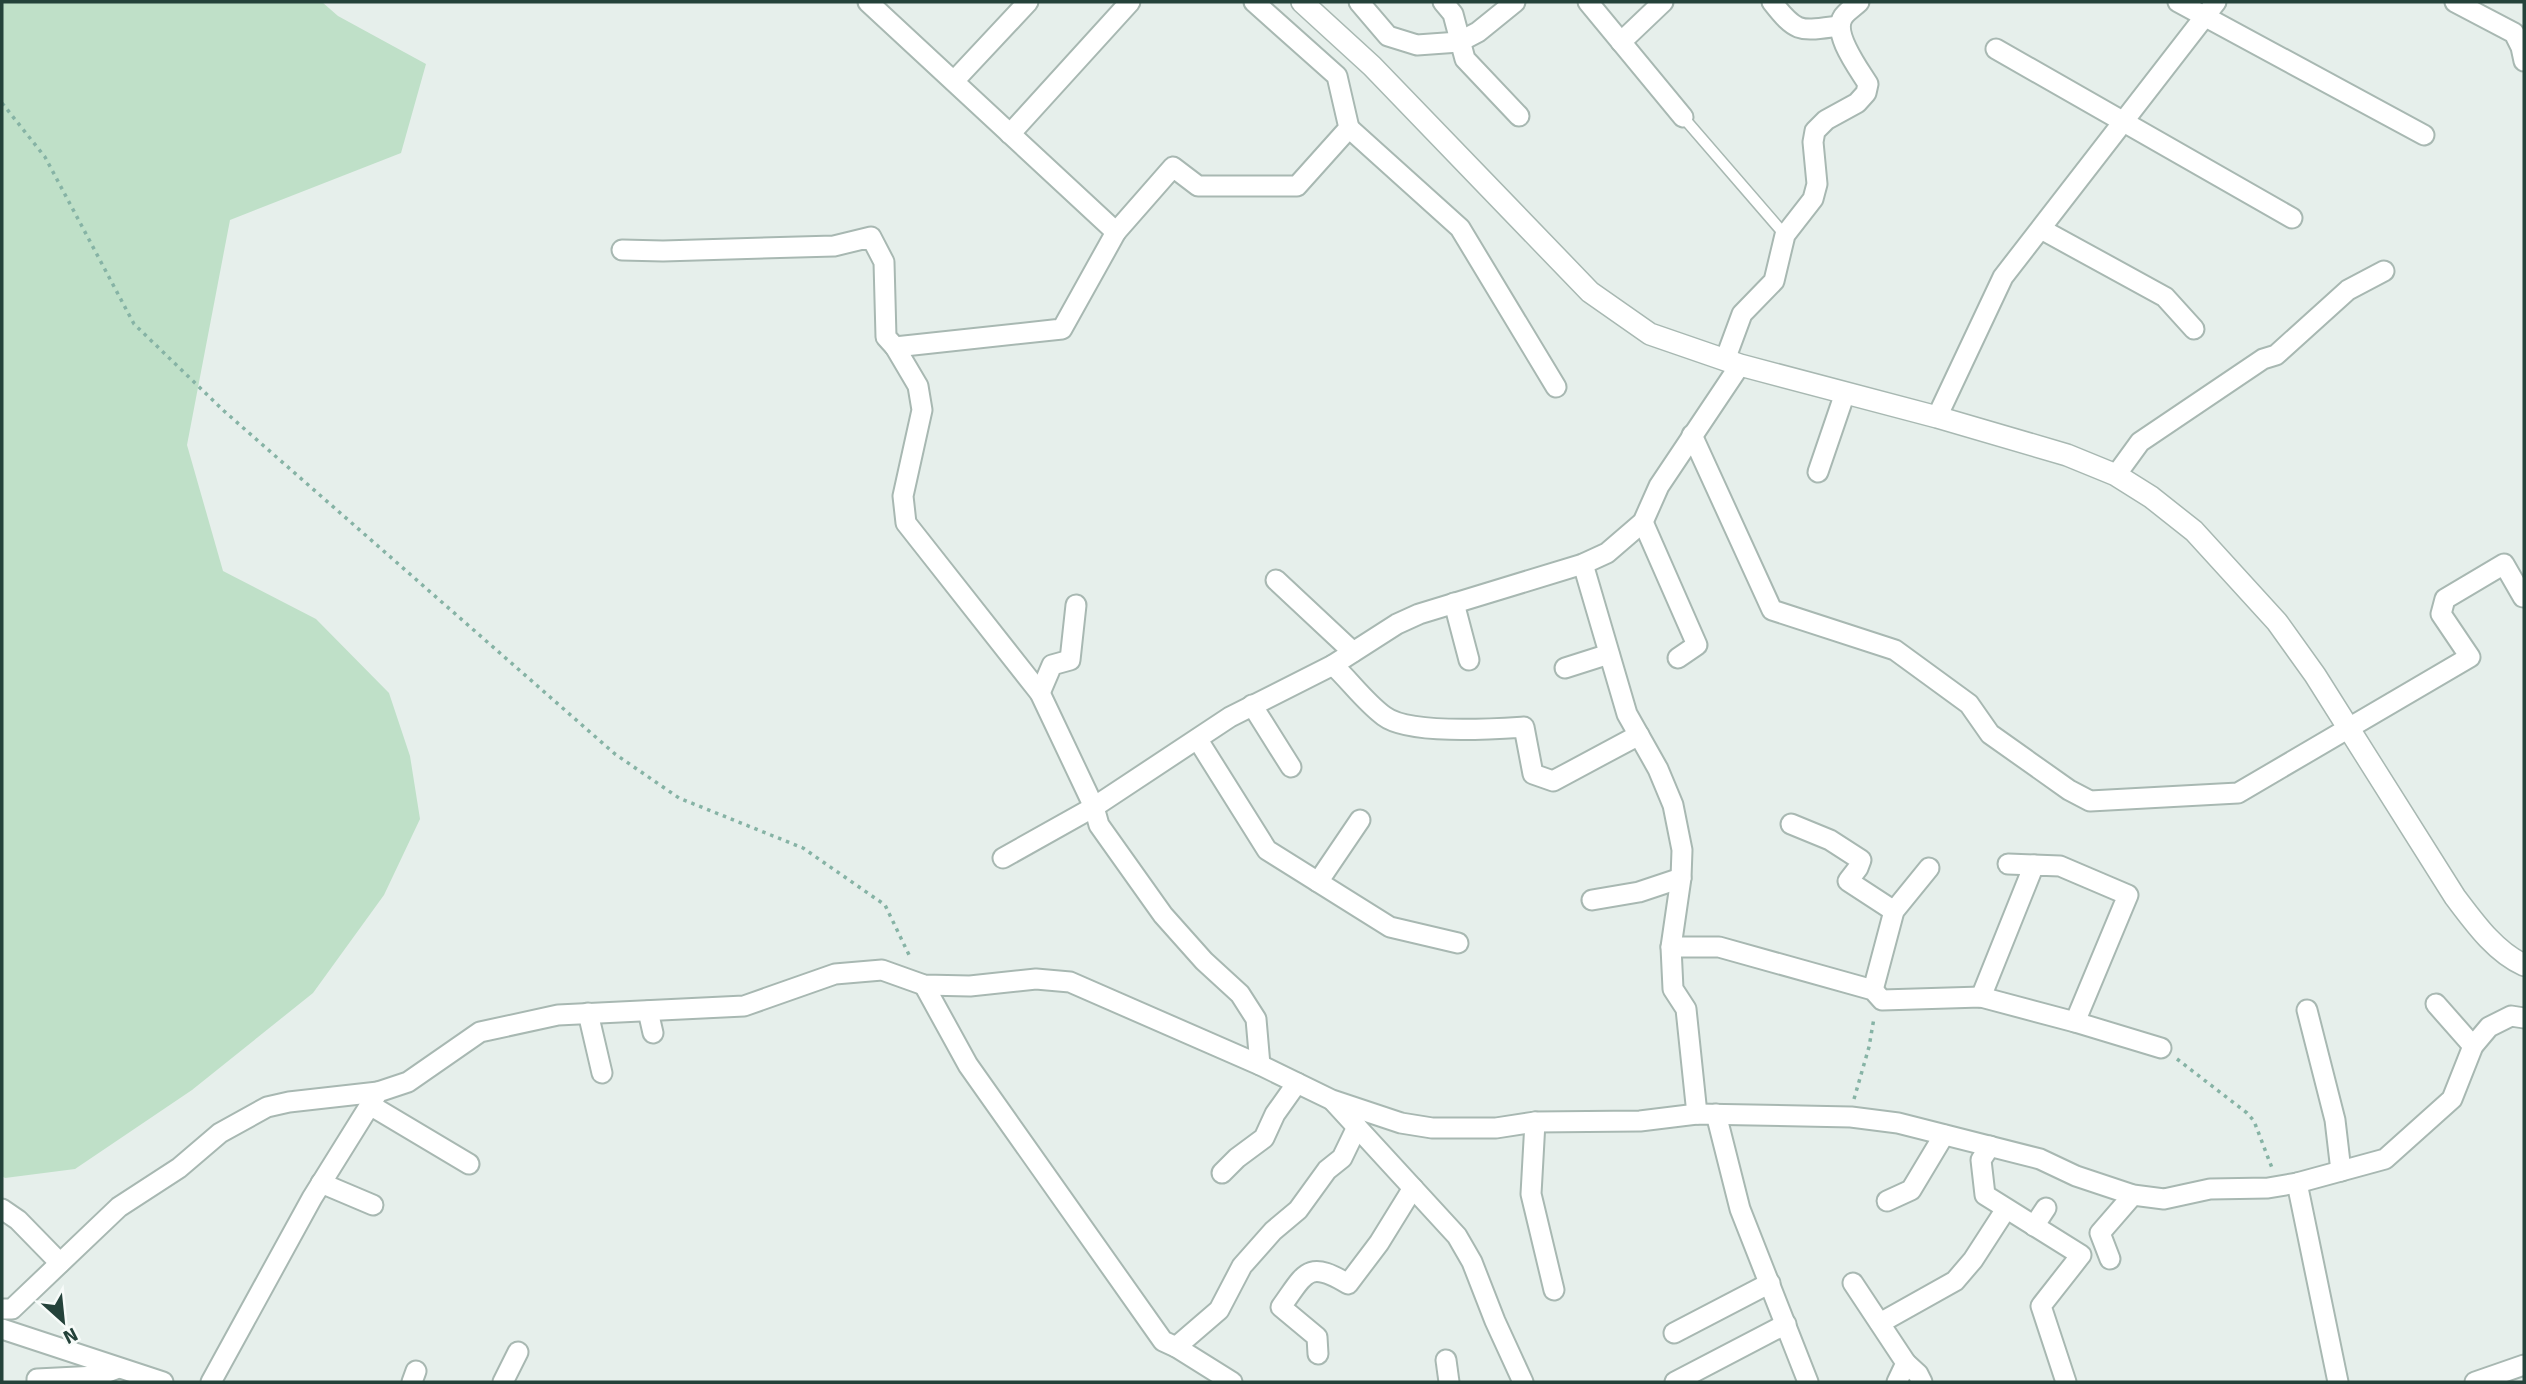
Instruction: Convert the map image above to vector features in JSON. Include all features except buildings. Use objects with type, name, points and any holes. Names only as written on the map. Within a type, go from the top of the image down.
[{"type":"street","points":[[954,81],[1028,2]]},
{"type":"street","points":[[1010,134],[1129,2]]},
{"type":"street","points":[[1254,2],[1337,76],[1349,128],[1460,228],[1556,387]]},
{"type":"street","points":[[1302,2],[1372,66],[1590,292],[1650,334],[1732,363],[1937,417],[2067,455],[2116,475],[2151,497],[2194,531],[2277,622],[2315,675],[2455,897],[2480,929],[2520,958]]},
{"type":"street","points":[[1359,2],[1388,36],[1417,45],[1459,42],[1478,32],[1515,2]]},
{"type":"street","points":[[1443,2],[1453,14],[1465,59],[1519,116]]},
{"type":"street","points":[[1588,2],[1683,117]]},
{"type":"street","points":[[1621,42],[1663,2]]},
{"type":"street","points":[[1772,2],[1787,21],[1797,28],[1811,30],[1839,26]]},
{"type":"street","points":[[1003,858],[1094,807],[1230,717],[1333,665],[1397,624],[1419,614],[1583,564],[1607,553],[1643,522],[1659,486],[1692,435],[1732,363],[1742,314],[1774,281],[1785,235],[1813,199],[1817,184],[1813,142],[1815,131],[1826,120],[1857,103],[1866,93],[1868,84],[1842,40],[1839,26],[1843,16],[1859,2]]},
{"type":"street","points":[[2178,2],[2210,9],[2424,135]]},
{"type":"street","points":[[2455,2],[2514,33],[2524,61]]},
{"type":"street","points":[[872,3],[1116,232]]},
{"type":"street","points":[[1937,417],[2003,277],[2210,9]]},
{"type":"street","points":[[1996,49],[2292,218]]},
{"type":"street","points":[[895,347],[1062,329],[1116,232],[1173,167],[1198,186],[1297,187],[1349,128]]},
{"type":"street","points":[[2041,229],[2165,296],[2194,329]]},
{"type":"street","points":[[622,250],[835,246],[872,237],[884,262],[886,337],[918,386],[922,410],[903,496],[906,523],[1040,694],[1094,807],[1098,825],[1163,915],[1203,961],[1240,994],[1256,1019],[1260,1065]]},
{"type":"street","points":[[2116,475],[2140,442],[2263,359],[2276,355],[2348,290],[2384,271]]},
{"type":"street","points":[[1818,472],[1845,393]]},
{"type":"street","points":[[1692,435],[1772,610],[1895,650],[1969,705],[1990,734],[2069,790],[2090,801],[2238,793],[2470,657],[2441,614],[2445,599],[2504,564],[2523,597]]},
{"type":"street","points":[[1643,522],[1698,645],[1678,658]]},
{"type":"street","points":[[1583,564],[1627,714],[1673,805],[1682,850],[1671,947],[1673,989],[1686,1009],[1706,1114],[1808,1382]]},
{"type":"street","points":[[1276,580],[1353,652]]},
{"type":"street","points":[[1454,603],[1469,660]]},
{"type":"street","points":[[1040,694],[1052,665],[1070,660],[1076,605]]},
{"type":"street","points":[[1565,668],[1609,654]]},
{"type":"street","points":[[1333,665],[1385,718],[1412,725],[1454,730],[1524,727],[1533,774],[1553,781],[1639,735]]},
{"type":"street","points":[[1252,705],[1291,767]]},
{"type":"street","points":[[1198,740],[1267,850],[1390,927],[1458,943]]},
{"type":"street","points":[[1318,882],[1360,820]]},
{"type":"street","points":[[1791,824],[1830,840],[1861,860],[1848,881],[1894,911]]},
{"type":"street","points":[[2008,864],[2060,866],[2128,895],[2075,1022]]},
{"type":"street","points":[[1981,997],[2034,865]]},
{"type":"street","points":[[1877,995],[1894,911],[1929,868]]},
{"type":"street","points":[[1592,900],[1639,892],[1681,877]]},
{"type":"street","points":[[1671,947],[1719,947],[1877,995],[1981,997],[2161,1048]]},
{"type":"street","points":[[2,1309],[12,1309],[119,1207],[179,1168],[220,1133],[267,1107],[289,1102],[374,1099],[408,1082],[481,1032],[558,1015],[744,1006],[835,974],[882,970],[924,985],[970,986],[1036,979],[1070,982],[1260,1065],[1332,1100],[1401,1123],[1432,1128],[1496,1128],[1535,1122],[1640,1121],[1706,1114],[1851,1117],[1898,1123],[2040,1159],[2076,1177],[2133,1195],[2165,1199],[2210,1189],[2288,1185],[2385,1159],[2452,1099],[2473,1046],[2490,1027],[2511,1016],[2524,1018]]},
{"type":"street","points":[[924,985],[968,1065],[1163,1341],[1232,1382]]},
{"type":"street","points":[[2436,1004],[2473,1046]]},
{"type":"street","points":[[648,1010],[653,1033]]},
{"type":"street","points":[[2307,1010],[2335,1120],[2342,1171]]},
{"type":"street","points":[[588,1013],[602,1073]]},
{"type":"street","points":[[1222,1173],[1264,1138],[1275,1114],[1297,1083]]},
{"type":"street","points":[[374,1099],[469,1164]]},
{"type":"street","points":[[211,1382],[321,1183],[374,1099]]},
{"type":"street","points":[[1332,1100],[1457,1236],[1472,1262],[1523,1382]]},
{"type":"street","points":[[1535,1122],[1531,1194],[1554,1290]]},
{"type":"street","points":[[1176,1347],[1219,1310],[1242,1266],[1273,1231],[1298,1210],[1327,1170],[1342,1158],[1357,1127]]},
{"type":"street","points":[[1887,1201],[1911,1191],[1944,1135]]},
{"type":"street","points":[[1990,1146],[1981,1160],[1985,1195],[2081,1255],[2041,1306],[2066,1382]]},
{"type":"street","points":[[321,1183],[373,1205]]},
{"type":"street","points":[[2288,1185],[2338,1382]]},
{"type":"street","points":[[1318,1354],[1317,1337],[1281,1307],[1305,1274],[1315,1270],[1329,1273],[1348,1284],[1379,1243],[1413,1188]]},
{"type":"street","points":[[2110,1259],[2100,1233],[2133,1195]]},
{"type":"street","points":[[2034,1226],[2046,1208]]},
{"type":"street","points":[[2,1209],[18,1220],[60,1263]]},
{"type":"street","points":[[1880,1324],[1955,1281],[1973,1260],[2006,1209]]},
{"type":"street","points":[[1674,1333],[1770,1283]]},
{"type":"street","points":[[1853,1283],[1906,1363],[1922,1382]]},
{"type":"street","points":[[1675,1382],[1786,1324]]},
{"type":"street","points":[[2,1329],[163,1382]]},
{"type":"street","points":[[503,1382],[518,1352]]},
{"type":"street","points":[[1446,1360],[1449,1382]]},
{"type":"street","points":[[1897,1382],[1906,1363]]},
{"type":"street","points":[[2474,1382],[2524,1365]]},
{"type":"street","points":[[37,1382],[37,1379],[97,1376],[118,1368]]},
{"type":"lane","points":[[1683,117],[1785,235]]},
{"type":"path","points":[[2,103],[45,157],[134,324],[224,411],[615,754],[679,798],[803,848],[886,905],[924,985]]},
{"type":"path","points":[[1851,1117],[1869,1047],[1877,995]]},
{"type":"path","points":[[2161,1048],[2248,1112],[2288,1185]]},
{"type":"green space","points":[[2,2],[322,2],[338,16],[426,64],[401,153],[230,220],[187,445],[223,571],[316,619],[389,693],[410,756],[420,819],[384,895],[313,993],[192,1090],[75,1169],[5,1178],[2,1176]]}]
